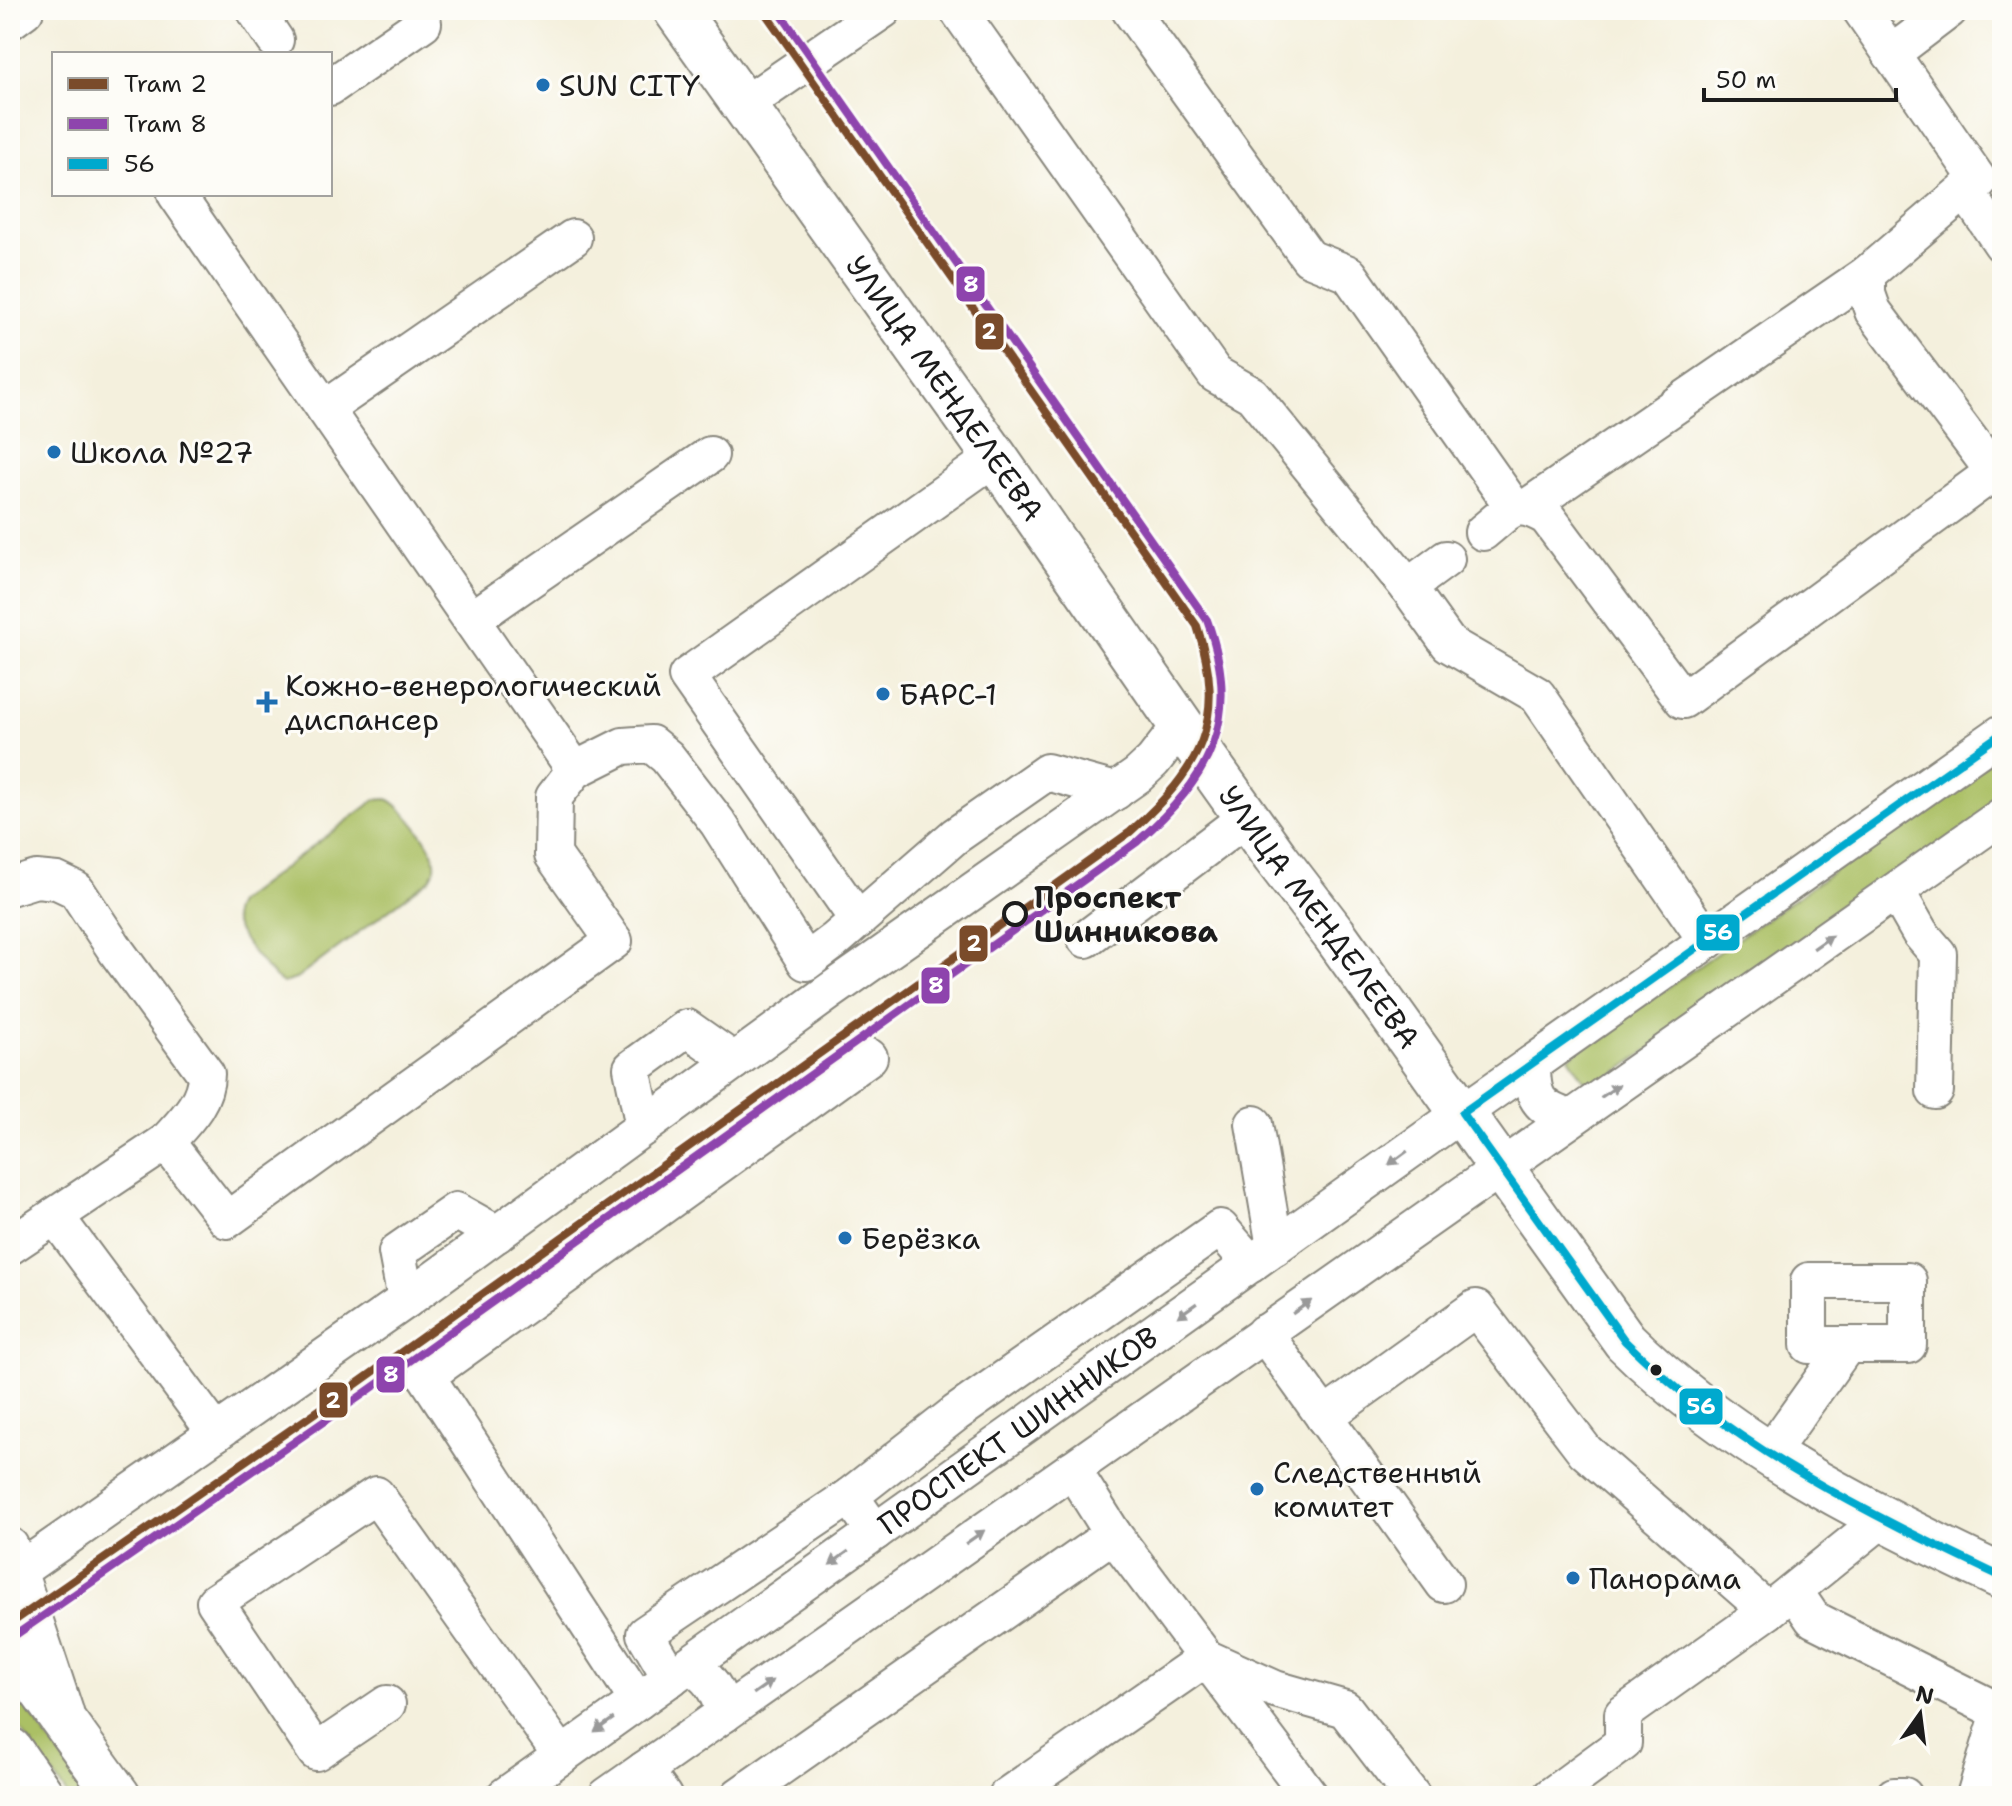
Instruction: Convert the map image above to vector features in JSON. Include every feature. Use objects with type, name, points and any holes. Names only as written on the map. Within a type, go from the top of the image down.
[{"type":"main road","name":"УЛИЦА МЕНДЕЛЕЕВА","points":[[676,10],[995,457],[1181,725],[1625,1341],[1654,1370],[1699,1406],[1770,1453],[1881,1520],[2002,1577]]},
{"type":"main road","points":[[10,1647],[118,1796]]},
{"type":"main road","points":[[10,1750],[42,1796]]},
{"type":"street","points":[[10,21],[25,10]]},
{"type":"street","points":[[255,10],[275,40]]},
{"type":"street","points":[[744,105],[883,10]]},
{"type":"street","points":[[958,10],[1215,374],[1252,395],[1408,587],[1449,644],[1537,695],[1707,941]]},
{"type":"street","points":[[1130,10],[1309,258],[1349,274],[1521,507],[1547,517],[1683,700],[1994,472],[1873,311],[1867,294],[1867,274]]},
{"type":"street","points":[[1483,532],[1867,274],[1979,181],[1861,10]]},
{"type":"street","points":[[1891,54],[1949,10]]},
{"type":"street","points":[[332,86],[423,23]]},
{"type":"street","points":[[1965,190],[2002,244]]},
{"type":"street","points":[[177,196],[575,770]]},
{"type":"street","points":[[325,409],[573,238]]},
{"type":"street","points":[[471,620],[710,455]]},
{"type":"street","points":[[858,920],[687,676],[995,457]]},
{"type":"street","points":[[1408,587],[1446,559]]},
{"type":"street","points":[[70,1730],[15,1558],[216,1433],[406,1300],[829,992],[1116,791],[1153,761],[1181,725]]},
{"type":"street","name":"ПРОСПЕКТ ШИННИКОВ","points":[[505,1796],[1462,1113],[2002,733]]},
{"type":"street","points":[[166,1142],[227,1220],[614,941],[553,855],[554,797],[575,770],[623,746],[651,744],[667,757],[718,823],[806,962],[829,992]]},
{"type":"street","points":[[806,962],[955,836],[1047,772],[1116,791]]},
{"type":"street","name":"ПРОСПЕКТ ШИННИКОВ","points":[[607,1796],[653,1783],[724,1714],[2002,816]]},
{"type":"street","points":[[1086,939],[1247,817]]},
{"type":"street","points":[[10,887],[36,879],[57,881],[76,890],[206,1074],[206,1087],[191,1113],[166,1142],[10,1246]]},
{"type":"street","points":[[1896,891],[1920,933],[1938,954],[1935,1091]]},
{"type":"street","points":[[644,1127],[632,1068],[687,1028],[734,1061]]},
{"type":"street","points":[[638,1701],[426,1376],[869,1057]]},
{"type":"street","points":[[1532,1064],[1532,1090],[1548,1111],[1570,1118]]},
{"type":"street","points":[[1254,1124],[1263,1256]]},
{"type":"street","points":[[55,1216],[216,1433]]},
{"type":"street","points":[[724,1714],[721,1698],[704,1673],[680,1671],[645,1634],[850,1496],[956,1413],[1220,1228],[1263,1256]]},
{"type":"street","points":[[1122,1296],[1150,1336]]},
{"type":"street","points":[[1324,1417],[1476,1308],[1585,1451],[1781,1601],[2001,1712],[1975,1796]]},
{"type":"street","points":[[1264,1333],[1444,1584]]},
{"type":"street","points":[[1770,1453],[1847,1345]]},
{"type":"street","points":[[1072,1469],[1113,1534],[1310,1796]]},
{"type":"street","points":[[387,1704],[316,1752],[215,1602],[376,1495],[562,1756]]},
{"type":"street","points":[[850,1496],[875,1532]]},
{"type":"street","points":[[1551,1796],[1623,1743],[1623,1714],[1781,1601],[1881,1520]]},
{"type":"street","points":[[739,1796],[1113,1534]]},
{"type":"street","points":[[1007,1796],[1206,1658]]},
{"type":"street","points":[[1206,1658],[1275,1689],[1345,1709],[1412,1796]]},
{"type":"street","points":[[1894,1796],[1904,1796]]},
{"type":"green space","points":[[2002,753],[2002,804],[1591,1090],[1569,1057]]},
{"type":"green space","points":[[387,799],[410,818],[425,839],[434,859],[434,872],[430,879],[296,979],[283,983],[261,962],[238,930],[233,914],[236,904],[375,800]]},
{"type":"green space","points":[[10,1685],[89,1796],[68,1796],[10,1715]]},
{"type":"tram line","name":"2","points":[[10,1624],[355,1385],[1130,832],[1175,786],[1191,764],[1202,741],[1210,689],[1197,626],[763,10]]},
{"type":"tram line","name":"8","points":[[17,1634],[362,1395],[1137,842],[1163,818],[1201,769],[1213,743],[1220,716],[1222,687],[1207,620],[778,10]]},
{"type":"transit line","name":"56","points":[[2002,733],[1462,1113],[1625,1341],[1666,1379],[1755,1445],[1803,1475],[2002,1577]]},
{"type":"place","name":"SUN CITY","points":[[543,85]]},
{"type":"place","name":"Школа №27","points":[[54,452]]},
{"type":"place","name":"БАРС-1","points":[[883,694]]},
{"type":"place","name":"Кожно-венерологический диспансер","points":[[267,702]]},
{"type":"place","name":"Проспект Шинникова","points":[[1015,914]]},
{"type":"place","name":"Берёзка","points":[[845,1238]]},
{"type":"place","name":"Следственный комитет","points":[[1257,1489]]},
{"type":"place","name":"Панорама","points":[[1573,1578]]}]
